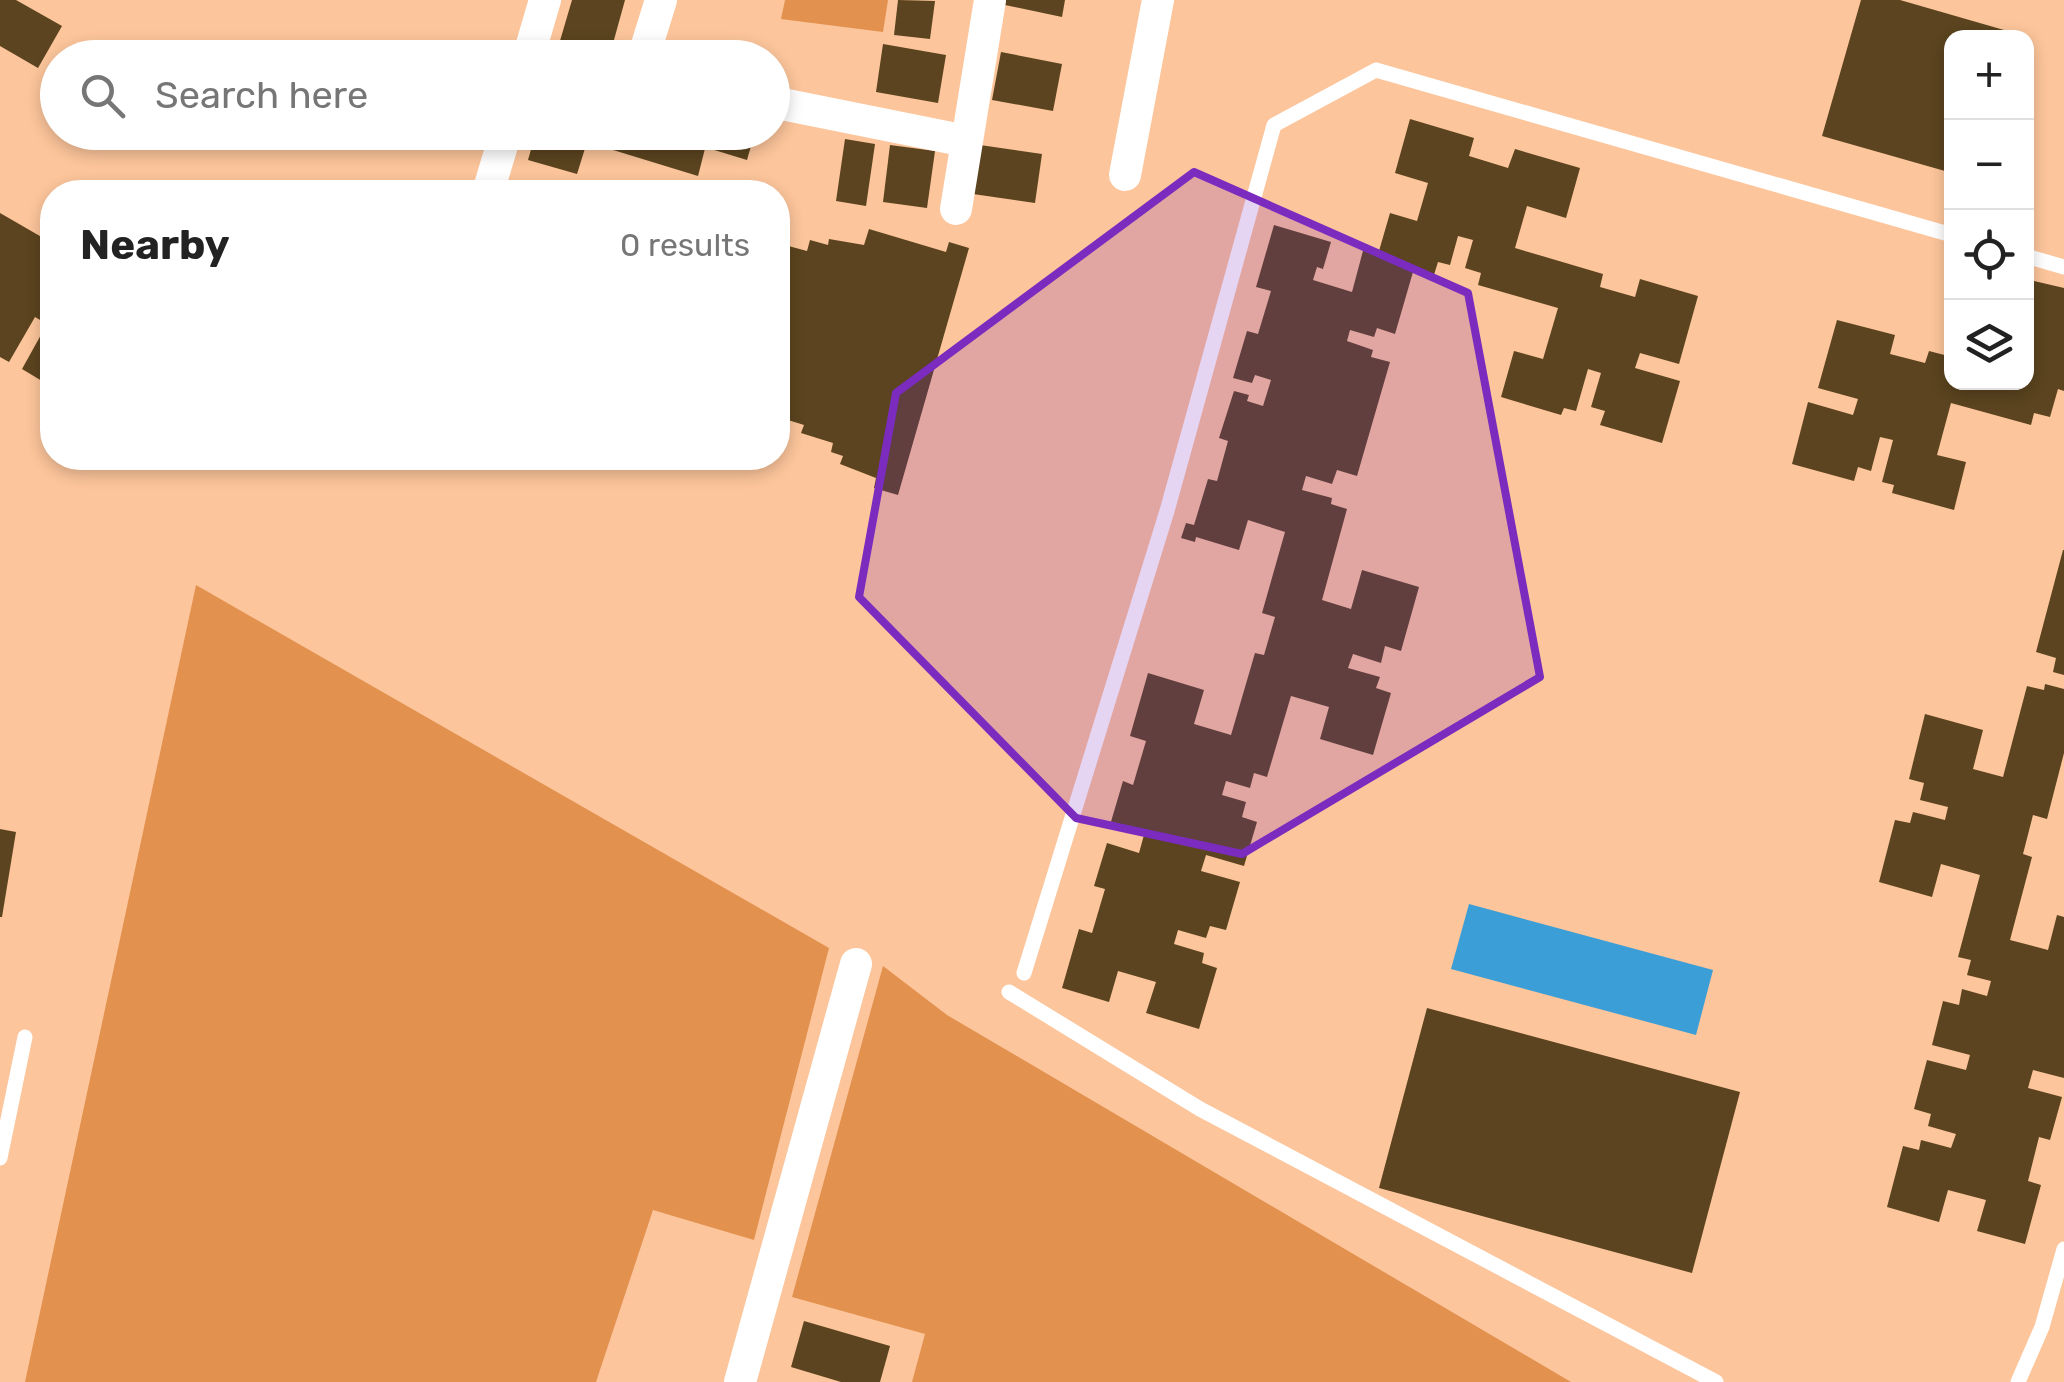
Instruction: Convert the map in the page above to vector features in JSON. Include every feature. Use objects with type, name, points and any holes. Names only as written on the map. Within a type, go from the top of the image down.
[{"type":"street","points":[[534,40],[546,0]]},
{"type":"street","points":[[648,40],[660,0]]},
{"type":"street","points":[[956,209],[990,0]]},
{"type":"street","points":[[1125,176],[1158,0]]},
{"type":"street","points":[[790,106],[966,140]]},
{"type":"street","points":[[492,180],[501,150]]},
{"type":"street","points":[[740,1382],[856,964]]},
{"type":"lane","points":[[1024,973],[1167,511],[1274,125],[1376,70],[1944,232]]},
{"type":"lane","points":[[2034,258],[2064,267]]},
{"type":"lane","points":[[1009,992],[1200,1109],[1716,1382]]},
{"type":"lane","points":[[0,1158],[25,1037]]},
{"type":"lane","points":[[2018,1382],[2042,1326],[2064,1250]]},
{"type":"highlighted area","points":[[1194,172],[1468,293],[1540,677],[1242,854],[1076,818],[859,597],[896,393]]},
{"type":"shaded area","points":[[785,0],[888,0],[883,32],[781,19]]},
{"type":"shaded area","points":[[196,585],[829,948],[754,1240],[653,1210],[596,1382],[25,1382]]},
{"type":"shaded area","points":[[883,966],[947,1015],[1571,1382],[912,1382],[925,1334],[792,1297]]},
{"type":"water","points":[[1469,904],[1713,970],[1696,1035],[1451,969]]},
{"type":"building","points":[[0,0],[16,0],[62,26],[54,40],[40,40],[38,68],[0,46]]},
{"type":"building","points":[[572,0],[625,0],[614,40],[560,40]]},
{"type":"building","points":[[898,0],[935,1],[930,39],[894,35]]},
{"type":"building","points":[[1006,0],[1065,0],[1062,17],[1005,5]]},
{"type":"building","points":[[1861,0],[1900,0],[2004,30],[1944,30],[1944,171],[1822,136]]},
{"type":"building","points":[[883,44],[946,55],[938,103],[876,92]]},
{"type":"building","points":[[1001,52],[1062,64],[1053,111],[992,100]]},
{"type":"building","points":[[1410,119],[1474,138],[1469,156],[1508,168],[1515,149],[1580,168],[1566,218],[1527,206],[1515,248],[1603,274],[1600,287],[1635,297],[1640,279],[1698,296],[1679,364],[1640,353],[1635,368],[1680,381],[1662,443],[1600,425],[1605,411],[1591,407],[1601,373],[1588,369],[1576,411],[1564,408],[1561,415],[1501,397],[1514,351],[1543,359],[1558,308],[1478,285],[1481,273],[1465,268],[1473,240],[1458,236],[1450,265],[1438,262],[1433,278],[1413,272],[1395,334],[1377,328],[1374,337],[1350,330],[1347,341],[1373,350],[1371,357],[1390,362],[1357,476],[1337,470],[1332,484],[1306,476],[1302,490],[1332,498],[1331,504],[1347,509],[1322,600],[1351,609],[1362,570],[1419,587],[1401,651],[1385,646],[1381,663],[1353,654],[1348,668],[1380,677],[1376,688],[1391,693],[1373,755],[1320,739],[1329,707],[1291,696],[1267,777],[1254,773],[1250,788],[1226,781],[1222,795],[1246,802],[1242,817],[1257,822],[1244,866],[1206,855],[1201,871],[1240,882],[1226,930],[1210,926],[1206,938],[1178,930],[1174,944],[1204,953],[1202,963],[1217,968],[1199,1029],[1146,1013],[1156,982],[1118,971],[1109,1002],[1062,988],[1079,929],[1092,933],[1105,889],[1094,886],[1107,843],[1139,853],[1144,835],[1110,825],[1123,781],[1133,785],[1146,741],[1130,736],[1148,673],[1204,690],[1194,724],[1231,735],[1255,653],[1264,655],[1275,617],[1262,613],[1285,532],[1248,520],[1239,550],[1196,537],[1195,542],[1181,538],[1186,523],[1194,525],[1208,479],[1217,481],[1228,441],[1219,438],[1234,391],[1249,395],[1247,401],[1263,406],[1271,380],[1255,375],[1252,383],[1233,378],[1247,331],[1258,334],[1271,291],[1256,287],[1274,225],[1331,242],[1323,269],[1317,267],[1313,280],[1352,292],[1364,247],[1379,251],[1390,213],[1417,221],[1428,183],[1395,173]]},
{"type":"building","points":[[845,139],[875,144],[866,206],[836,201]]},
{"type":"building","points":[[890,145],[935,151],[927,208],[883,202]]},
{"type":"building","points":[[980,145],[1042,154],[1035,203],[973,194]]},
{"type":"building","points":[[531,150],[584,150],[577,174],[528,160]]},
{"type":"building","points":[[613,150],[705,150],[698,176]]},
{"type":"building","points":[[714,150],[750,150],[747,160]]},
{"type":"building","points":[[0,213],[40,236],[40,320],[35,317],[9,362],[0,357]]},
{"type":"building","points":[[869,229],[946,252],[949,242],[969,248],[898,495],[874,488],[876,478],[840,464],[843,456],[831,452],[833,443],[801,433],[804,425],[790,421],[790,246],[807,251],[810,240],[828,245],[829,239],[864,245]]},
{"type":"building","points":[[2034,281],[2064,288],[2064,391],[2058,389],[2050,417],[2034,413],[2031,425],[1951,403],[1937,455],[1966,462],[1954,510],[1892,493],[1894,485],[1882,482],[1893,440],[1880,437],[1871,471],[1858,467],[1854,481],[1792,464],[1808,402],[1853,415],[1858,399],[1818,388],[1837,320],[1895,335],[1890,354],[1925,363],[1929,351],[1944,355],[1944,390],[2034,390]]},
{"type":"building","points":[[40,337],[40,380],[22,369]]},
{"type":"building","points":[[2063,550],[2064,675],[2053,672],[2056,658],[2036,652]]},
{"type":"building","points":[[2045,684],[2064,689],[2064,753],[2047,819],[2033,815],[2023,854],[2032,857],[2010,940],[2048,950],[2057,915],[2064,917],[2064,1078],[2033,1070],[2028,1088],[2062,1097],[2050,1140],[2039,1137],[2028,1181],[2041,1185],[2025,1244],[1977,1231],[1986,1200],[1948,1190],[1939,1222],[1887,1207],[1903,1146],[1919,1150],[1921,1140],[1951,1148],[1956,1134],[1928,1126],[1931,1114],[1914,1109],[1927,1060],[1966,1070],[1970,1055],[1932,1045],[1943,1001],[1959,1005],[1962,989],[1987,996],[1991,981],[1967,975],[1971,960],[1958,957],[1980,875],[1941,864],[1932,897],[1879,882],[1895,820],[1910,823],[1913,812],[1945,820],[1948,807],[1920,800],[1924,783],[1909,779],[1925,714],[1983,730],[1973,769],[2003,777],[2027,686],[2044,690]]},
{"type":"building","points":[[0,829],[16,832],[2,917],[0,917]]},
{"type":"building","points":[[1427,1008],[1740,1092],[1692,1273],[1379,1188]]},
{"type":"building","points":[[804,1321],[890,1346],[880,1382],[841,1382],[791,1367]]}]
